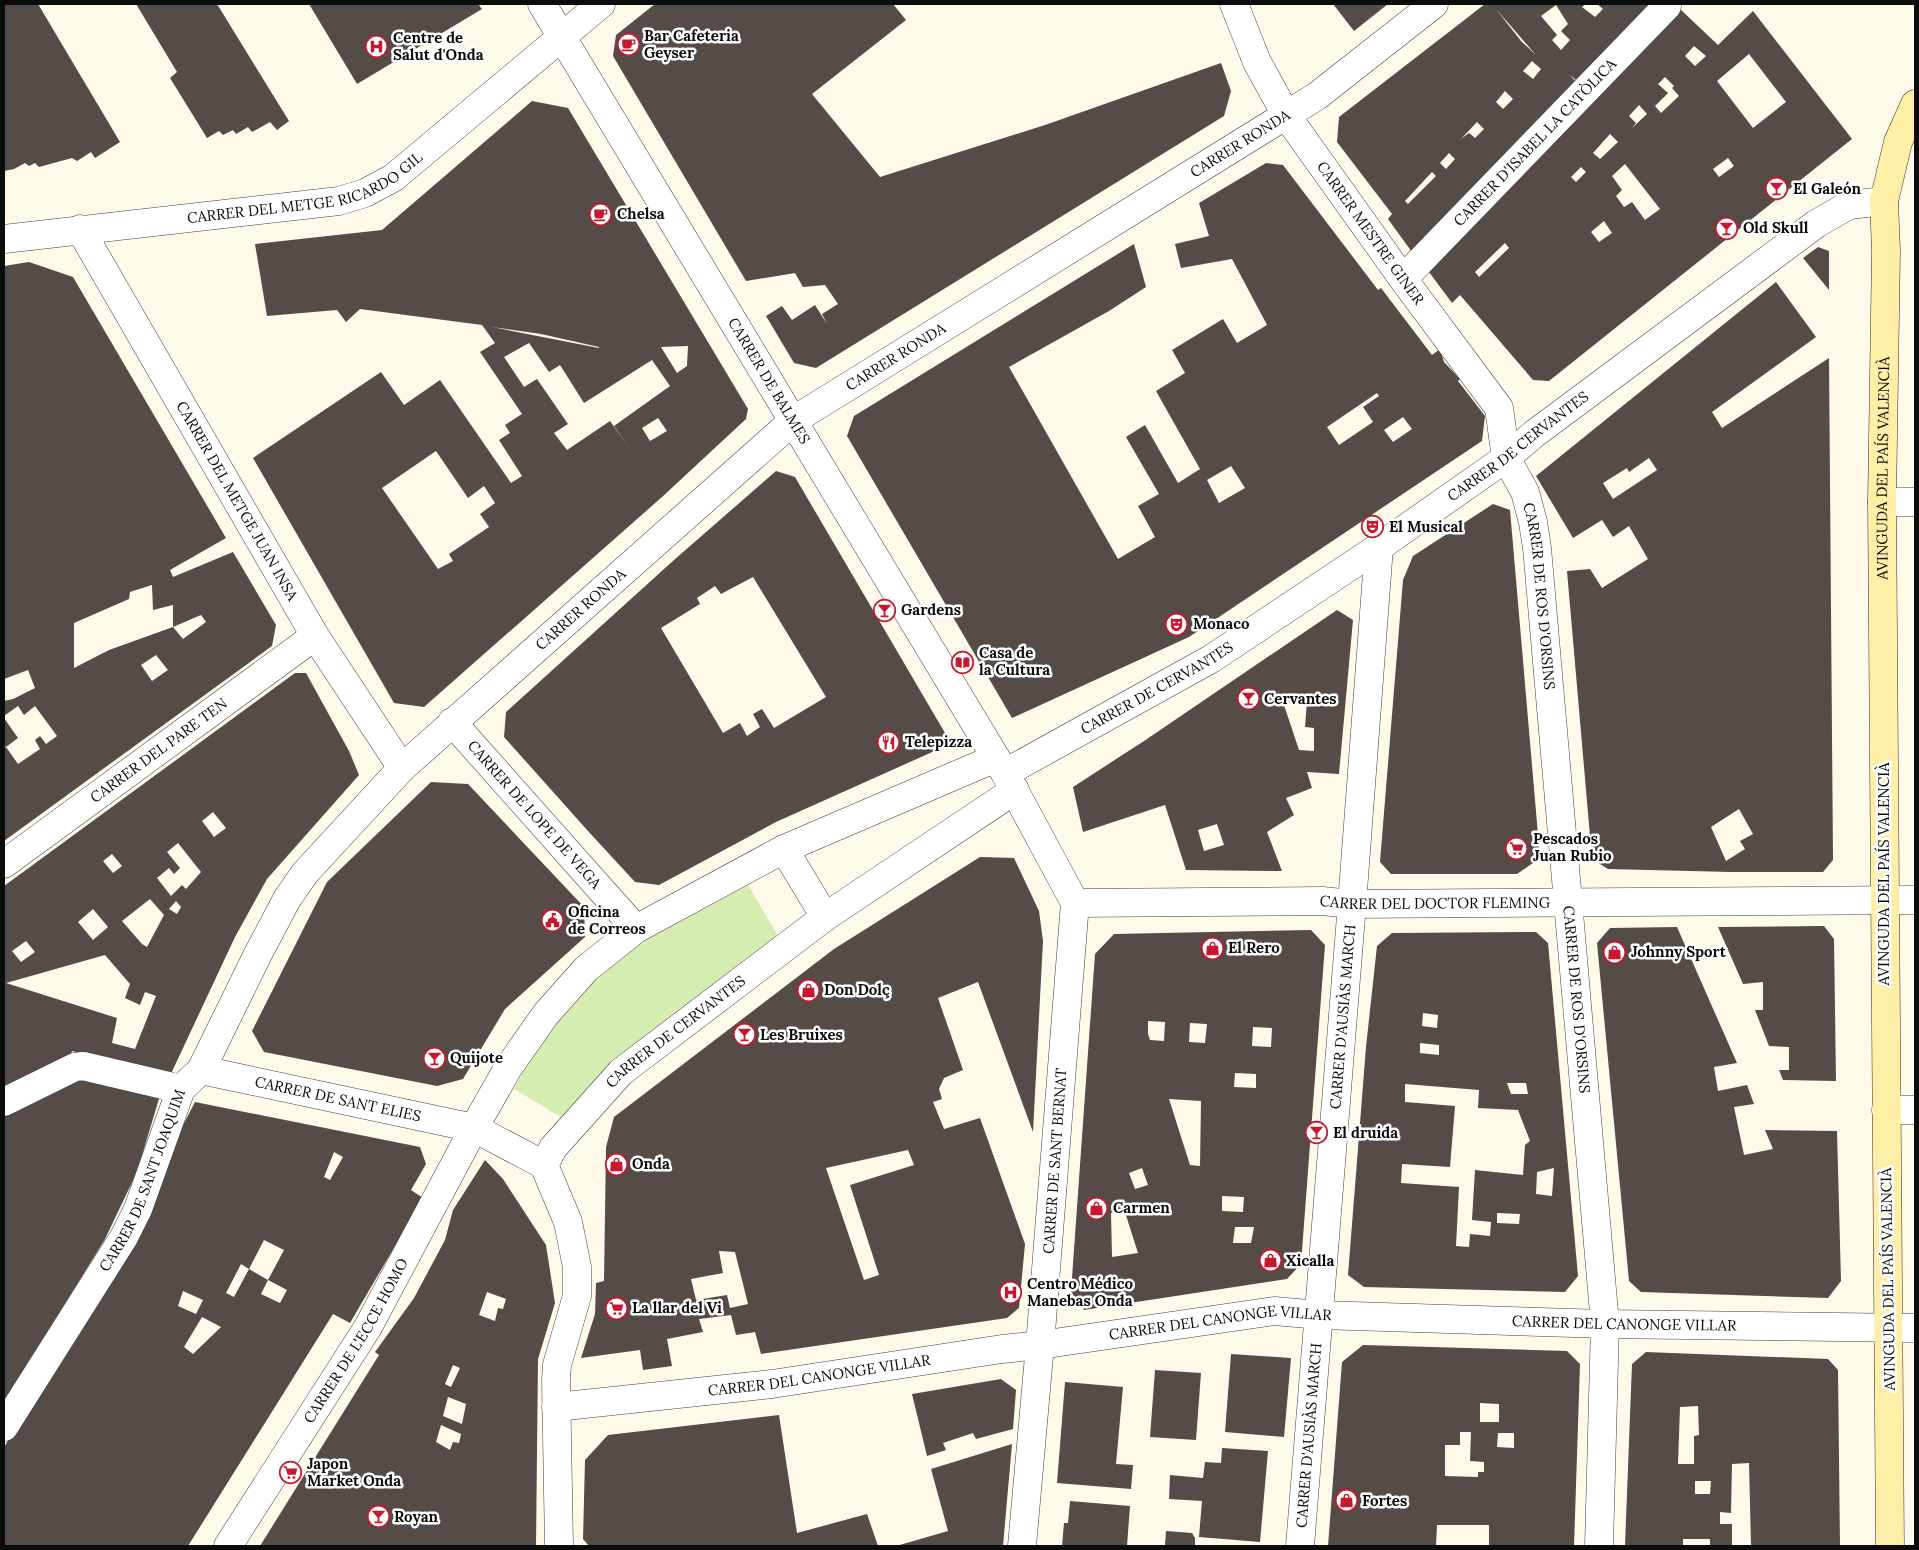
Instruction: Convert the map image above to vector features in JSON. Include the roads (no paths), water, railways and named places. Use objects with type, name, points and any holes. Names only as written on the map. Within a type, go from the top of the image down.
[{"type":"main road","points":[[1884,201],[1898,142],[1915,104]]},
{"type":"main road","name":"AVINGUDA DEL PAÍS VALENCIÀ","points":[[1884,201],[1886,251],[1882,502],[1890,1546]]},
{"type":"street","name":"CARRER DE BALMES","points":[[542,4],[1005,773]]},
{"type":"street","name":"CARRER DEL METGE RICARDO GIL","points":[[4,239],[80,229],[339,202],[365,193],[393,178],[601,4]]},
{"type":"street","name":"CARRER MESTRE GINER","points":[[1234,4],[1258,62],[1286,115],[1402,279],[1499,408],[1506,458]]},
{"type":"street","name":"CARRER RONDA","points":[[402,768],[794,420],[1318,96],[1434,4]]},
{"type":"street","name":"CARRER D'ISABEL LA CATÒLICA","points":[[1402,279],[1667,6]]},
{"type":"street","name":"CARRER DE CERVANTES","points":[[544,1165],[553,1148],[621,1072],[825,917],[1005,773],[1211,659],[1379,547],[1506,458],[1534,434],[1816,224],[1849,205],[1884,201]]},
{"type":"street","name":"CARRER DEL METGE JUAN INSA","points":[[80,229],[315,636],[402,768]]},
{"type":"street","name":"CARRER DE ROS D'ORSINS","points":[[1506,458],[1525,492],[1533,522],[1537,548],[1587,1110],[1605,1324],[1599,1546]]},
{"type":"street","points":[[1882,502],[1915,502]]},
{"type":"street","name":"CARRER D'AUSIÀS MARCH","points":[[1300,1546],[1320,1315],[1379,547]]},
{"type":"street","name":"CARRER DEL PARE TEN","points":[[4,864],[315,636]]},
{"type":"street","name":"CARRER DE LOPE DE VEGA","points":[[452,722],[636,929]]},
{"type":"street","name":"CARRER DE SANT JOAQUIM","points":[[4,1427],[124,1236],[138,1209],[181,1089],[201,1070],[287,899],[305,873],[402,768]]},
{"type":"street","name":"CARRER DE CERVANTES","points":[[474,1128],[508,1068],[546,1014],[586,969],[636,929],[784,849],[1005,773]]},
{"type":"street","points":[[1005,773],[1075,903]]},
{"type":"street","points":[[784,849],[825,917]]},
{"type":"street","name":"CARRER DEL DOCTOR FLEMING","points":[[1075,903],[1322,901],[1352,904],[1915,900]]},
{"type":"street","name":"CARRER DE SANT BERNAT","points":[[1022,1546],[1075,903]]},
{"type":"street","points":[[4,1102],[75,1067],[83,1066],[181,1089]]},
{"type":"street","name":"CARRER DE SANT ELIES","points":[[201,1070],[474,1128],[544,1165]]},
{"type":"street","points":[[1886,1110],[1915,1110]]},
{"type":"street","name":"CARRER DE L'ECCE HOMO","points":[[228,1546],[368,1327],[474,1128]]},
{"type":"street","points":[[544,1165],[568,1222],[573,1238],[577,1267],[577,1296],[557,1365],[559,1546]]},
{"type":"street","name":"CARRER DEL CANONGE VILLAR","points":[[556,1407],[772,1384],[1002,1349],[1274,1311],[1320,1315],[1605,1324],[1915,1328]]},
{"type":"place","name":"Bar Cafeteria Geyser","points":[[628,45]]},
{"type":"place","name":"Centre de Salut d'Onda","points":[[377,47]]},
{"type":"place","name":"El Galeón","points":[[1777,189]]},
{"type":"place","name":"Chelsa","points":[[601,214]]},
{"type":"place","name":"Old Skull","points":[[1727,228]]},
{"type":"place","name":"El Musical","points":[[1373,527]]},
{"type":"place","name":"Gardens","points":[[885,610]]},
{"type":"place","name":"Monaco","points":[[1177,624]]},
{"type":"place","name":"Casa de la Cultura","points":[[963,662]]},
{"type":"place","name":"Cervantes","points":[[1248,699]]},
{"type":"place","name":"Telepizza","points":[[889,742]]},
{"type":"place","name":"Pescados Juan Rubio","points":[[1517,848]]},
{"type":"place","name":"Oficina de Correos","points":[[552,921]]},
{"type":"place","name":"El Rero","points":[[1212,948]]},
{"type":"place","name":"Johnny Sport","points":[[1615,952]]},
{"type":"place","name":"Don Dolç","points":[[808,990]]},
{"type":"place","name":"Les Bruixes","points":[[744,1035]]},
{"type":"place","name":"Quijote","points":[[434,1058]]},
{"type":"place","name":"El druida","points":[[1317,1133]]},
{"type":"place","name":"Onda","points":[[616,1164]]},
{"type":"place","name":"Carmen","points":[[1097,1208]]},
{"type":"place","name":"Xicalla","points":[[1270,1261]]},
{"type":"place","name":"Centro Médico Manebas Onda","points":[[1011,1293]]},
{"type":"place","name":"La llar del Vi","points":[[616,1308]]},
{"type":"place","name":"Japon Market Onda","points":[[291,1473]]},
{"type":"place","name":"Fortes","points":[[1346,1501]]},
{"type":"place","name":"Royan","points":[[378,1517]]}]
